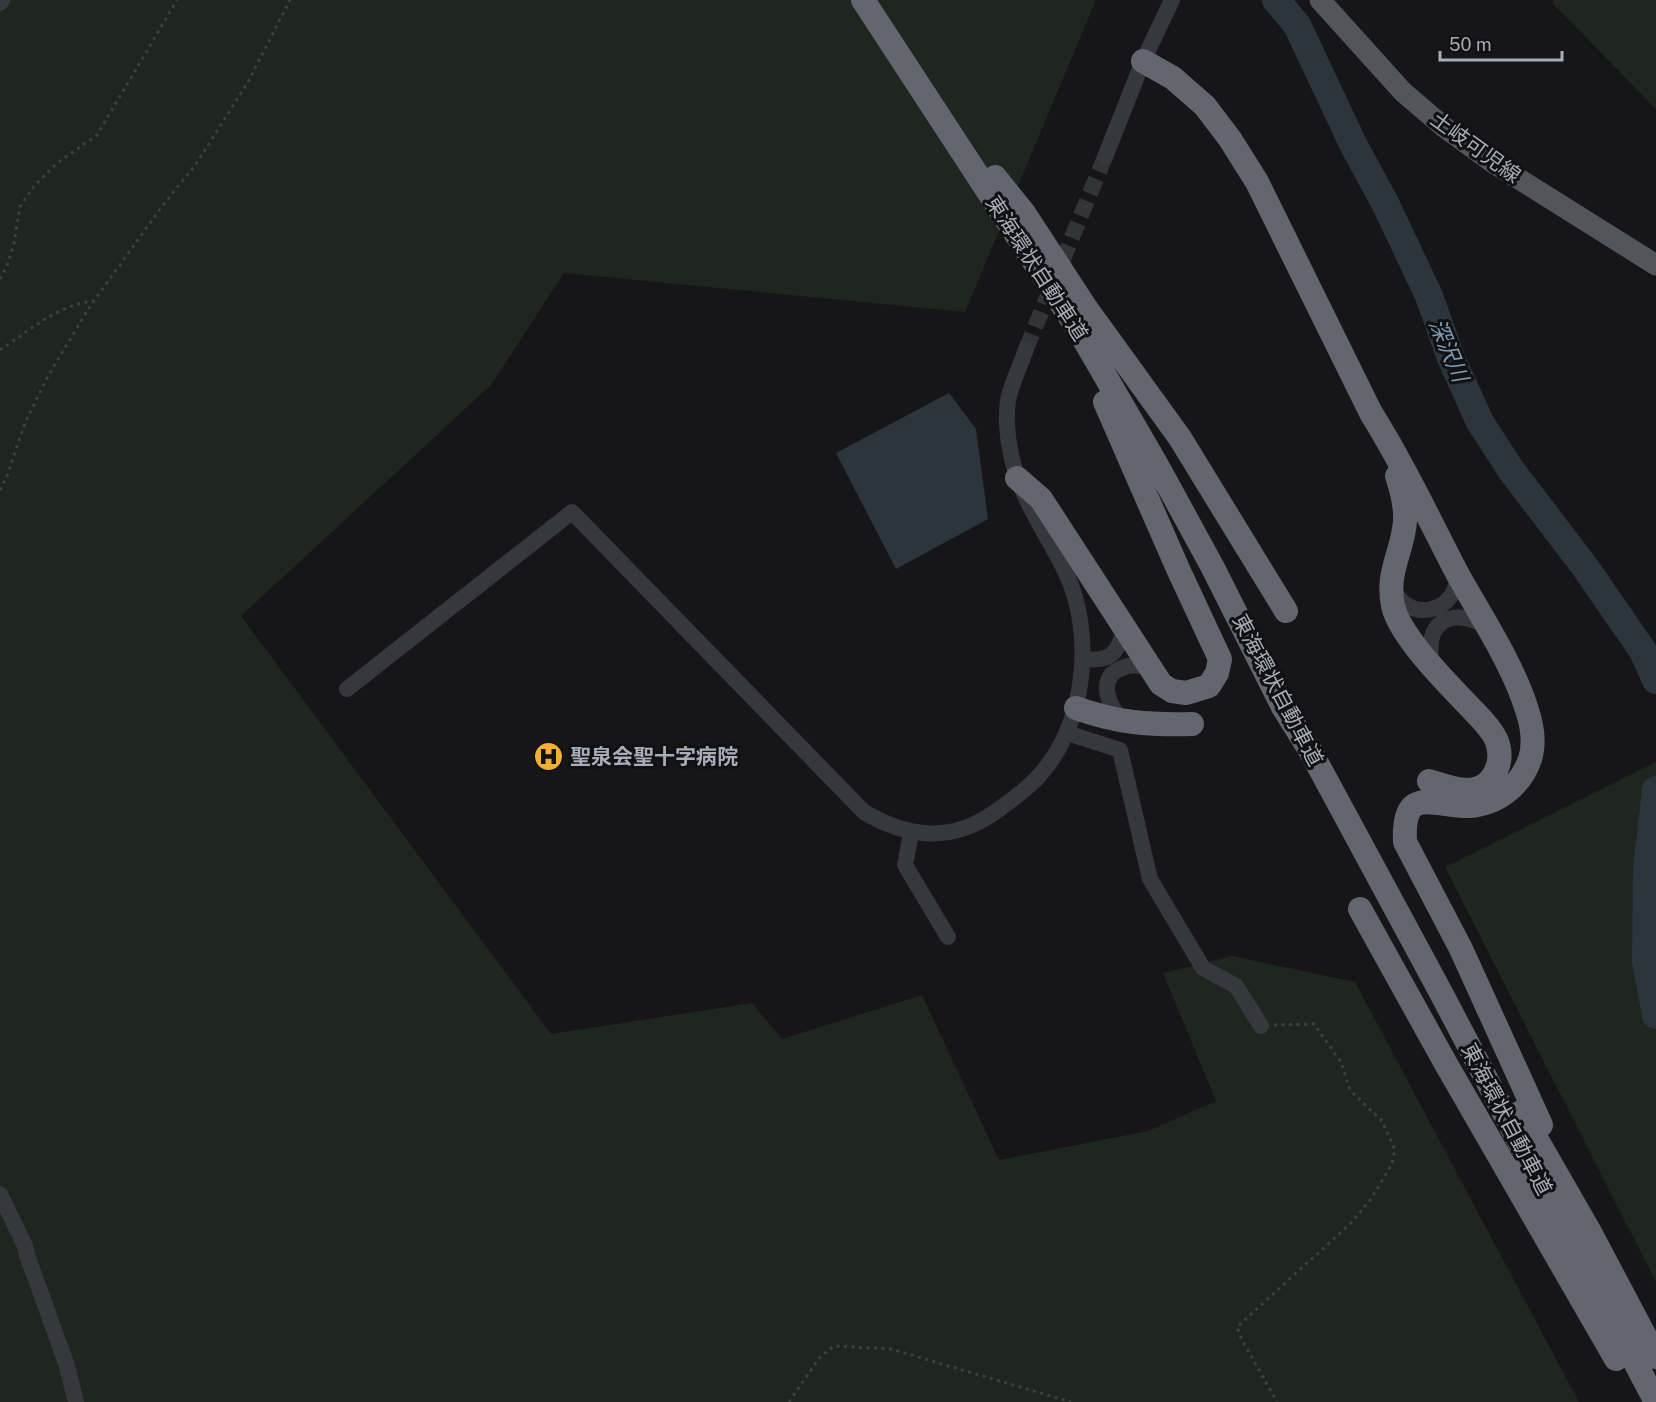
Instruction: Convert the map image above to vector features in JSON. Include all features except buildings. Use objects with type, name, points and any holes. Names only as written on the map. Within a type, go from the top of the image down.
[{"type":"highway","name":"東海環状自動車道","points":[[862,0],[1078,329],[1158,467],[1212,566],[1283,707],[1311,752],[1428,968],[1656,1402]]},
{"type":"highway","name":"東海環状自動車道","points":[[876,0],[1025,223],[1187,495],[1324,747],[1461,1008],[1591,1234],[1656,1357]]},
{"type":"highway","points":[[1143,61],[1173,78],[1205,106],[1230,139],[1257,182],[1371,413],[1398,481],[1404,503],[1405,521],[1392,571],[1394,607],[1400,623],[1431,665],[1490,729],[1497,741],[1500,756],[1497,770],[1489,782],[1475,789],[1460,790],[1429,781]]},
{"type":"highway","points":[[958,149],[972,178],[1046,293],[1102,395],[1220,659],[1217,673],[1209,686],[1186,693],[1172,691],[1161,684],[1041,500],[1017,478]]},
{"type":"highway","points":[[982,161],[1024,213],[1086,308],[1180,438],[1286,611]]},
{"type":"highway","points":[[1371,413],[1390,443],[1487,626],[1527,707],[1532,723],[1531,756],[1525,771],[1507,792],[1495,800],[1469,806],[1429,801],[1417,804],[1407,814],[1404,826],[1405,842],[1461,949],[1591,1234]]},
{"type":"highway","points":[[1076,708],[1099,717],[1124,722],[1192,724]]},
{"type":"highway","points":[[1360,909],[1446,1064],[1642,1402]]},
{"type":"main road","name":"土岐可児線","points":[[1320,0],[1403,92],[1444,127],[1492,162],[1656,265]]},
{"type":"street","points":[[1106,157],[1143,61],[1172,0]]},
{"type":"street","points":[[347,689],[572,512],[864,812],[886,825],[911,832],[942,834],[968,827],[990,815],[1039,777],[1067,733],[1076,708],[1083,659],[1078,611],[1067,576],[1017,478],[1011,453],[1009,397],[1026,349]]},
{"type":"street","points":[[1392,587],[1402,602],[1413,609],[1434,609],[1442,606],[1449,599],[1455,588],[1457,573]]},
{"type":"street","points":[[1431,665],[1429,648],[1432,636],[1437,627],[1445,621],[1458,617],[1472,618],[1487,626]]},
{"type":"street","points":[[1083,659],[1095,660],[1108,657],[1116,651],[1124,628]]},
{"type":"street","points":[[1124,722],[1114,712],[1109,702],[1106,690],[1110,679],[1115,671],[1125,667],[1149,667]]},
{"type":"street","points":[[1067,733],[1120,750],[1150,879],[1203,968],[1236,986],[1261,1026]]},
{"type":"street","points":[[911,832],[905,866],[948,937]]},
{"type":"street","points":[[0,1194],[25,1246],[66,1363],[76,1402]]},
{"type":"path","points":[[0,279],[7,266],[14,243],[20,207],[34,186],[57,163],[97,135],[177,0]]},
{"type":"path","points":[[0,490],[25,423],[48,376],[94,301],[160,209],[196,164],[248,82],[290,0]]},
{"type":"path","points":[[0,350],[57,312],[78,303],[94,301]]},
{"type":"path","points":[[1261,1026],[1314,1024],[1341,1062],[1350,1090],[1382,1121],[1395,1150],[1392,1164],[1382,1181],[1371,1199],[1351,1223],[1238,1327],[1242,1340],[1276,1402]]},
{"type":"path","points":[[789,1402],[820,1357],[834,1346],[891,1349],[1071,1402]]},
{"type":"shaded area","points":[[0,0],[1096,0],[965,312],[564,273],[491,385],[241,616],[551,1034],[752,1003],[782,1039],[922,995],[999,1160],[1148,1131],[1216,1101],[1163,973],[1232,956],[1355,982],[1579,1402],[0,1402]]},
{"type":"shaded area","points":[[1554,0],[1656,0],[1656,109],[1552,3]]},
{"type":"shaded area","points":[[949,393],[976,429],[988,519],[896,569],[836,453]]},
{"type":"shaded area","points":[[1656,762],[1656,1282],[1445,867]]},
{"type":"waterway","name":"深沢川","points":[[1276,0],[1297,25],[1353,144],[1386,205],[1429,296],[1451,358],[1480,422],[1511,470],[1585,567],[1643,651],[1656,680]]},
{"type":"waterway","name":"深沢川","points":[[1656,790],[1647,868],[1646,961],[1656,1015]]},
{"type":"tunnel","points":[[1026,349],[1105,157]]},
{"type":"place","name":"聖泉会聖十字病院","points":[[549,756]]}]
